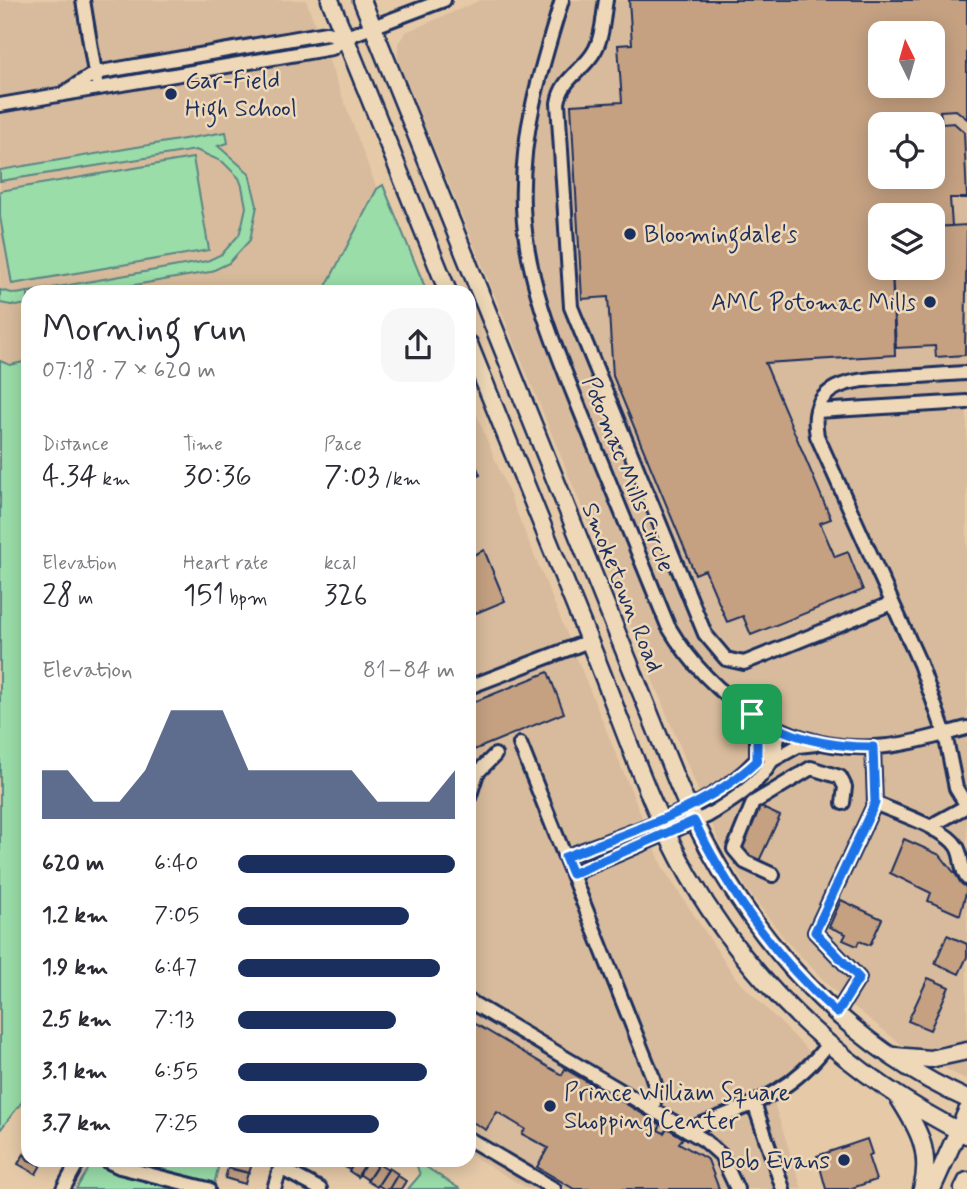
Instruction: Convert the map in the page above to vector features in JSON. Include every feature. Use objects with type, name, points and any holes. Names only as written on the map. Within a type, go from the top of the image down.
[{"type":"main road","points":[[330,0],[445,285]]},
{"type":"main road","name":"Smoketown Road","points":[[362,0],[691,814],[748,915],[795,973],[837,1013],[891,1056],[928,1080],[967,1100]]},
{"type":"main road","points":[[476,362],[664,826],[688,874],[729,938],[783,1003],[828,1044],[895,1092],[962,1133]]},
{"type":"main road","points":[[488,392],[516,382]]},
{"type":"main road","points":[[891,1056],[930,1059],[967,1051]]},
{"type":"main road","points":[[895,1092],[924,1143],[927,1169],[922,1189]]},
{"type":"main road","points":[[932,1189],[962,1133],[967,1111]]},
{"type":"main road","points":[[963,1189],[967,1181]]},
{"type":"street","points":[[83,0],[98,89]]},
{"type":"street","points":[[0,105],[332,48],[346,37],[374,29],[444,0]]},
{"type":"street","name":"Potomac Mills Circle","points":[[562,0],[544,58],[526,142],[523,209],[534,283],[564,370],[668,626],[691,660],[707,677],[752,714],[780,729],[822,744],[873,747],[967,728]]},
{"type":"street","points":[[606,0],[597,46],[585,63],[566,80],[558,103],[571,307],[705,634],[726,659],[744,663],[892,603]]},
{"type":"street","points":[[62,94],[95,73],[326,33],[346,37]]},
{"type":"street","points":[[935,830],[936,823],[967,806],[956,788],[946,734],[920,664],[817,436],[817,411],[827,395],[846,382],[967,373]]},
{"type":"street","points":[[817,411],[967,402]]},
{"type":"street","points":[[476,684],[589,641]]},
{"type":"street","points":[[752,714],[757,729],[757,761]]},
{"type":"street","points":[[691,814],[757,761],[780,729]]},
{"type":"street","points":[[771,761],[780,729]]},
{"type":"street","points":[[520,744],[652,1075],[656,1088],[653,1109]]},
{"type":"street","points":[[572,874],[664,826],[737,796],[771,761],[798,746],[822,744]]},
{"type":"street","points":[[837,1013],[859,978],[815,932],[875,803],[873,747]]},
{"type":"street","points":[[476,776],[495,755]]},
{"type":"street","points":[[773,875],[745,862],[734,849],[753,803],[803,770],[817,768],[840,777],[845,788],[843,803]]},
{"type":"street","points":[[875,803],[935,830],[957,846],[962,871],[967,878]]},
{"type":"street","points":[[565,857],[664,826]]},
{"type":"street","points":[[476,1005],[712,1146],[721,1156],[737,1189]]},
{"type":"street","points":[[687,1130],[794,1082],[828,1044]]},
{"type":"street","points":[[754,1102],[783,1189]]},
{"type":"street","points":[[476,1143],[554,1189]]},
{"type":"street","points":[[63,1189],[75,1167]]},
{"type":"street","points":[[120,1167],[208,1189]]},
{"type":"street","points":[[274,1189],[280,1167]]},
{"type":"street","points":[[286,1167],[319,1189]]},
{"type":"shaded area","name":"Gar-Field High School","points":[[0,0],[306,0],[377,189],[327,285],[21,285],[21,363],[10,365],[0,361]]},
{"type":"shaded area","points":[[481,0],[967,0],[967,1080],[906,1048],[833,990],[787,942],[747,890],[718,839],[398,60],[398,43],[406,32]]},
{"type":"shaded area","points":[[476,413],[663,868],[735,977],[810,1052],[774,1103],[802,1189],[528,1189],[476,1158]]},
{"type":"green space","points":[[226,132],[228,143],[218,146],[249,173],[257,206],[250,240],[229,263],[210,272],[135,285],[69,285],[207,261],[222,254],[239,235],[242,225],[246,207],[239,178],[223,162],[196,150],[0,181],[0,170]]},
{"type":"green space","points":[[193,158],[209,250],[12,284],[0,217],[0,191]]},
{"type":"green space","points":[[383,185],[424,285],[327,285],[377,189]]},
{"type":"green space","points":[[0,290],[21,293],[21,305],[0,303]]},
{"type":"green space","points":[[0,361],[10,365],[21,363],[21,1103],[0,1130]]},
{"type":"green space","points":[[90,1167],[218,1167],[213,1189],[76,1189]]},
{"type":"green space","points":[[417,1167],[426,1167],[460,1189],[408,1189],[420,1175]]},
{"type":"building","points":[[629,0],[967,0],[967,119],[956,110],[868,112],[868,189],[945,189],[945,124],[954,123],[964,132],[967,198],[950,198],[952,226],[945,226],[945,203],[868,203],[868,280],[892,280],[895,355],[765,363],[831,519],[820,523],[835,557],[848,552],[863,590],[751,635],[743,616],[727,622],[705,570],[695,574],[613,376],[608,297],[582,299],[571,105],[622,102],[618,45],[632,44]]},
{"type":"building","name":"AMC Potomac Mills","points":[[967,225],[965,355],[936,357],[935,346],[896,348],[893,280],[945,280],[945,226]]},
{"type":"building","points":[[484,550],[505,601],[476,613],[476,554]]},
{"type":"building","points":[[548,672],[564,713],[476,749],[476,701]]},
{"type":"building","points":[[756,805],[780,816],[759,861],[735,850]]},
{"type":"building","points":[[904,839],[940,855],[967,889],[960,915],[928,901],[931,893],[890,873]]},
{"type":"building","points":[[841,900],[882,919],[870,945],[859,941],[857,946],[843,940],[846,934],[829,927]]},
{"type":"building","points":[[947,935],[967,944],[967,957],[959,974],[935,963]]},
{"type":"building","points":[[928,978],[949,987],[930,1030],[908,1021]]},
{"type":"building","name":"Prince William Square Shopping Center","points":[[476,1024],[562,1075],[565,1069],[596,1087],[592,1092],[607,1100],[611,1095],[661,1125],[658,1130],[664,1133],[667,1128],[683,1138],[679,1143],[708,1160],[719,1189],[574,1189],[537,1167],[548,1148],[522,1134],[525,1129],[497,1112],[486,1130],[476,1124]]},
{"type":"building","name":"Bob Evans","points":[[867,1139],[872,1154],[868,1156],[876,1180],[849,1189],[826,1189],[817,1156]]},
{"type":"building","points":[[23,1167],[40,1167],[36,1174]]},
{"type":"building","points":[[230,1167],[251,1167],[249,1173]]},
{"type":"building","points":[[352,1167],[364,1167],[358,1177],[349,1171]]},
{"type":"building","points":[[364,1167],[376,1167],[368,1180],[359,1174]]},
{"type":"building","points":[[376,1167],[388,1170],[377,1187],[367,1181]]},
{"type":"building","points":[[228,1168],[248,1173],[245,1184],[225,1178]]},
{"type":"building","points":[[389,1168],[398,1174],[389,1189],[384,1189],[378,1185]]},
{"type":"building","points":[[397,1175],[406,1181],[401,1189],[389,1189]]},
{"type":"place","name":"Gar-Field High School","points":[[171,94]]},
{"type":"place","name":"Bloomingdale's","points":[[630,234]]},
{"type":"place","name":"AMC Potomac Mills","points":[[930,302]]},
{"type":"place","name":"Prince William Square Shopping Center","points":[[550,1106]]},
{"type":"place","name":"Bob Evans","points":[[844,1160]]},
{"type":"route","points":[[752,714],[813,742],[837,747],[873,747],[875,803],[815,932],[859,978],[837,1013],[795,973],[768,942],[726,881],[694,821],[572,874],[565,857],[688,807],[725,788],[757,761],[757,729],[752,714]]}]
